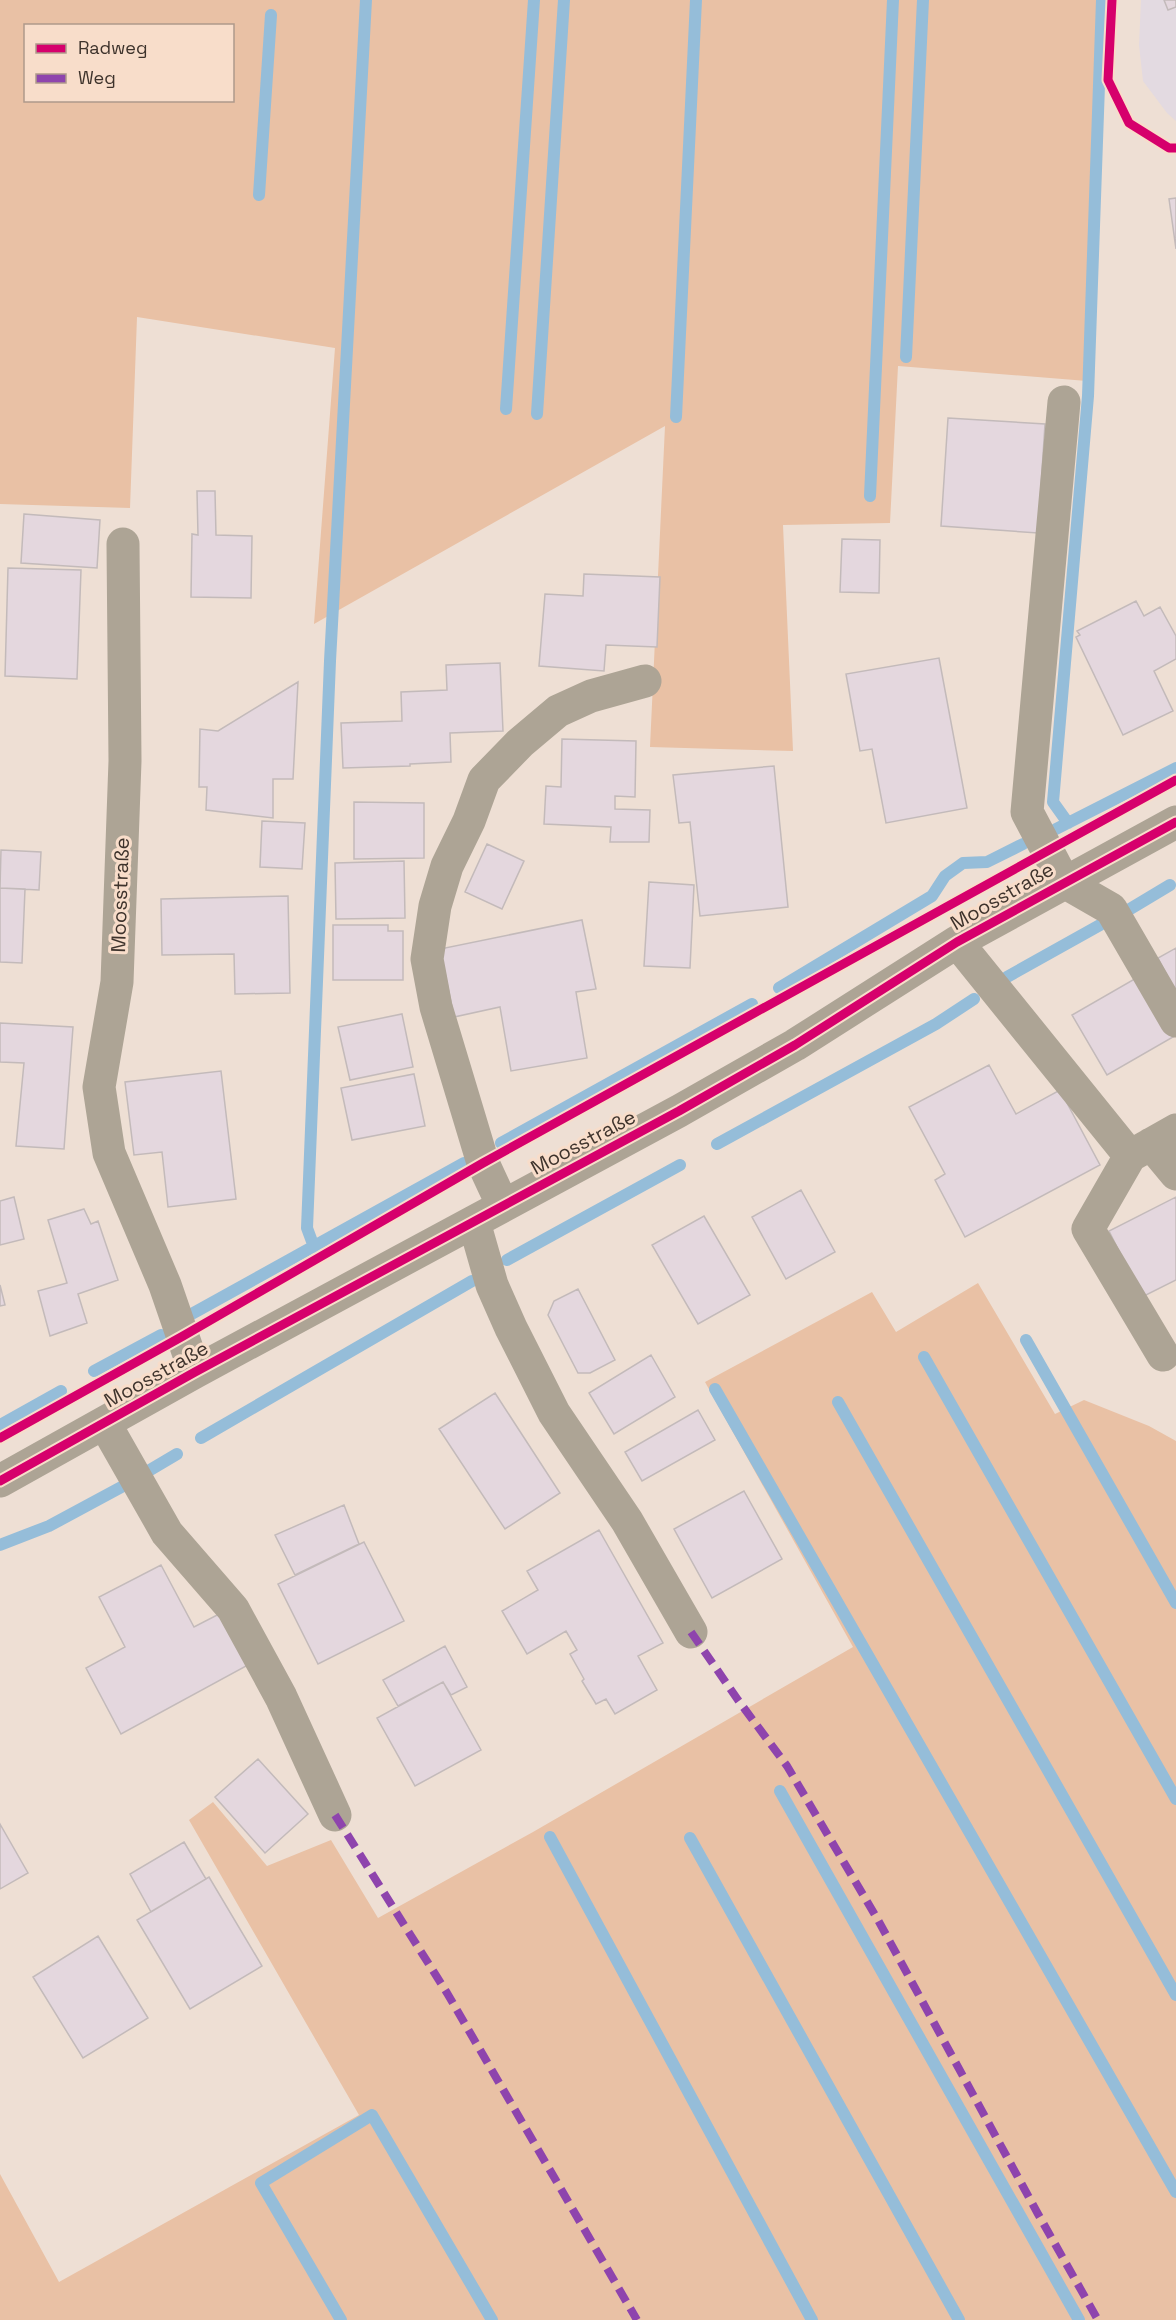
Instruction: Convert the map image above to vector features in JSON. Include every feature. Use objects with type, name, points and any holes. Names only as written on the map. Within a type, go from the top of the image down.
[{"type":"street","points":[[1064,402],[1027,812],[1064,882],[1111,909],[1176,1021]]},
{"type":"street","name":"Moosstraße","points":[[123,544],[125,761],[117,982],[99,1087],[109,1153],[165,1285],[195,1372]]},
{"type":"street","points":[[503,1206],[483,1163],[436,1006],[428,959],[435,906],[447,866],[469,821],[484,780],[520,742],[558,711],[591,696],[645,681]]},
{"type":"street","name":"Moosstraße","points":[[0,1481],[195,1372],[679,1111],[795,1045],[957,942],[1176,822]]},
{"type":"street","points":[[957,942],[1152,1144],[1176,1174]]},
{"type":"street","points":[[1152,1144],[1088,1229],[1163,1355]]},
{"type":"street","points":[[474,1222],[492,1285],[554,1413],[627,1521],[691,1632]]},
{"type":"street","points":[[105,1424],[167,1533],[233,1609],[281,1697],[335,1815]]},
{"type":"shaded area","points":[[0,0],[1102,0],[1087,381],[898,366],[890,523],[783,525],[793,751],[650,747],[665,426],[314,624],[335,348],[137,317],[130,508],[0,504]]},
{"type":"shaded area","points":[[1141,0],[1176,0],[1176,121],[1167,113],[1143,81],[1139,45]]},
{"type":"shaded area","points":[[978,1283],[1055,1414],[1084,1400],[1149,1426],[1176,1441],[1176,2320],[0,2320],[0,2174],[59,2282],[359,2115],[189,1820],[213,1802],[267,1866],[331,1840],[378,1918],[533,1832],[853,1647],[705,1382],[872,1292],[896,1332]]},
{"type":"building","points":[[1164,0],[1176,0],[1176,7],[1168,10]]},
{"type":"building","points":[[1176,198],[1176,249],[1169,199]]},
{"type":"building","points":[[948,418],[1045,424],[1038,533],[941,526]]},
{"type":"building","points":[[197,491],[215,491],[216,535],[252,536],[251,598],[191,597],[192,534],[198,535]]},
{"type":"building","points":[[24,514],[100,520],[97,568],[21,563]]},
{"type":"building","points":[[842,539],[880,540],[879,593],[840,592]]},
{"type":"building","points":[[8,568],[81,570],[77,679],[5,676]]},
{"type":"building","points":[[584,574],[660,577],[657,647],[606,645],[604,671],[539,666],[545,594],[583,596]]},
{"type":"building","points":[[1136,601],[1144,616],[1160,607],[1176,636],[1176,659],[1154,671],[1173,711],[1123,735],[1076,637],[1080,635],[1077,631]]},
{"type":"building","points":[[939,658],[967,808],[886,823],[872,749],[860,751],[846,674]]},
{"type":"building","points":[[500,663],[503,731],[450,733],[451,762],[343,768],[341,723],[402,721],[401,692],[447,690],[446,665]]},
{"type":"building","points":[[298,682],[293,779],[273,779],[273,818],[206,810],[207,787],[199,787],[200,729],[218,731]]},
{"type":"building","points":[[562,739],[636,741],[635,797],[615,796],[615,809],[650,810],[649,842],[610,842],[611,827],[544,824],[546,786],[561,787]]},
{"type":"building","points":[[774,766],[788,907],[700,916],[690,822],[679,823],[673,775]]},
{"type":"building","points":[[354,802],[424,803],[424,858],[354,859]]},
{"type":"building","points":[[262,821],[305,823],[302,869],[260,867]]},
{"type":"building","points":[[487,844],[524,861],[502,909],[465,892]]},
{"type":"building","points":[[1,850],[41,852],[39,890],[0,888]]},
{"type":"building","points":[[404,861],[405,918],[336,919],[335,863]]},
{"type":"building","points":[[649,882],[694,885],[690,968],[644,966]]},
{"type":"building","points":[[0,888],[25,889],[22,963],[0,962]]},
{"type":"building","points":[[288,896],[290,993],[235,994],[234,954],[162,955],[161,899]]},
{"type":"building","points":[[582,920],[596,989],[576,992],[587,1058],[511,1071],[500,1007],[454,1017],[440,949]]},
{"type":"building","points":[[333,925],[388,925],[388,931],[403,931],[403,980],[333,980]]},
{"type":"building","points":[[1176,948],[1176,993],[1158,958]]},
{"type":"building","points":[[1138,977],[1173,1037],[1107,1075],[1072,1015]]},
{"type":"building","points":[[402,1014],[413,1067],[350,1080],[338,1027]]},
{"type":"building","points":[[0,1023],[73,1027],[64,1149],[16,1146],[24,1063],[0,1062]]},
{"type":"building","points":[[989,1065],[1016,1114],[1060,1090],[1100,1165],[965,1237],[935,1180],[945,1174],[909,1107]]},
{"type":"building","points":[[221,1071],[236,1199],[168,1207],[162,1152],[134,1155],[125,1082]]},
{"type":"building","points":[[414,1074],[425,1126],[352,1140],[341,1088]]},
{"type":"building","points":[[801,1190],[835,1252],[786,1279],[752,1217]]},
{"type":"building","points":[[14,1197],[24,1239],[0,1245],[0,1201]]},
{"type":"building","points":[[1176,1197],[1176,1280],[1142,1297],[1109,1231]]},
{"type":"building","points":[[84,1209],[91,1224],[98,1221],[118,1280],[78,1294],[87,1323],[50,1336],[38,1291],[67,1283],[48,1220]]},
{"type":"building","points":[[704,1216],[750,1295],[698,1324],[652,1245]]},
{"type":"building","points":[[0,1285],[5,1305],[0,1306]]},
{"type":"building","points":[[578,1289],[615,1360],[590,1373],[578,1373],[548,1315],[554,1301]]},
{"type":"building","points":[[651,1355],[675,1397],[614,1434],[589,1393]]},
{"type":"building","points":[[495,1393],[560,1493],[505,1529],[439,1429]]},
{"type":"building","points":[[698,1410],[715,1440],[642,1481],[625,1452]]},
{"type":"building","points":[[744,1491],[782,1559],[712,1598],[674,1529]]},
{"type":"building","points":[[344,1505],[359,1544],[295,1575],[275,1535]]},
{"type":"building","points":[[599,1530],[663,1643],[638,1656],[657,1690],[615,1714],[606,1699],[596,1704],[582,1681],[584,1679],[570,1654],[577,1650],[566,1631],[527,1654],[502,1611],[538,1590],[527,1571]]},
{"type":"building","points":[[364,1542],[404,1621],[318,1664],[278,1584]]},
{"type":"building","points":[[161,1565],[194,1627],[221,1613],[248,1665],[121,1734],[86,1668],[125,1647],[99,1597]]},
{"type":"building","points":[[445,1646],[467,1687],[451,1695],[443,1682],[398,1706],[383,1680]]},
{"type":"building","points":[[443,1682],[481,1750],[415,1786],[377,1718]]},
{"type":"building","points":[[258,1759],[308,1814],[265,1853],[215,1797]]},
{"type":"building","points":[[0,1824],[28,1873],[0,1889]]},
{"type":"building","points":[[184,1842],[206,1879],[151,1912],[130,1874]]},
{"type":"building","points":[[209,1877],[262,1966],[190,2009],[137,1920]]},
{"type":"building","points":[[98,1936],[148,2018],[83,2058],[33,1977]]},
{"type":"waterway","points":[[314,1247],[307,1228],[330,661],[366,0]]},
{"type":"waterway","points":[[506,409],[534,0]]},
{"type":"waterway","points":[[537,414],[564,0]]},
{"type":"waterway","points":[[676,417],[696,0]]},
{"type":"waterway","points":[[870,496],[893,0]]},
{"type":"waterway","points":[[906,357],[923,0]]},
{"type":"waterway","points":[[1068,823],[1053,802],[1088,396],[1102,0]]},
{"type":"waterway","points":[[259,195],[271,15]]},
{"type":"waterway","points":[[1056,829],[1176,768]]},
{"type":"waterway","points":[[779,988],[932,896],[945,876],[963,863],[987,862],[1023,844]]},
{"type":"waterway","points":[[1125,912],[1170,885]]},
{"type":"waterway","points":[[1007,977],[1100,925]]},
{"type":"waterway","points":[[717,1144],[936,1024],[974,999]]},
{"type":"waterway","points":[[501,1143],[752,1004]]},
{"type":"waterway","points":[[188,1316],[464,1163]]},
{"type":"waterway","points":[[507,1260],[680,1165]]},
{"type":"waterway","points":[[201,1438],[472,1281]]},
{"type":"waterway","points":[[94,1371],[161,1335]]},
{"type":"waterway","points":[[1026,1340],[1176,1603]]},
{"type":"waterway","points":[[924,1357],[1176,1799]]},
{"type":"waterway","points":[[715,1389],[1176,2192]]},
{"type":"waterway","points":[[0,1425],[61,1391]]},
{"type":"waterway","points":[[838,1402],[1176,1995]]},
{"type":"waterway","points":[[150,1470],[177,1454]]},
{"type":"waterway","points":[[0,1545],[49,1526],[127,1484]]},
{"type":"waterway","points":[[780,1791],[1079,2320]]},
{"type":"waterway","points":[[550,1837],[812,2320]]},
{"type":"waterway","points":[[690,1838],[959,2320]]},
{"type":"waterway","points":[[341,2320],[261,2183],[372,2115],[492,2320]]},
{"type":"marked path","points":[[691,1632],[787,1766],[878,1920],[1098,2320]]},
{"type":"marked path","points":[[335,1815],[447,1993],[637,2320]]},
{"type":"cycle path","points":[[1112,0],[1108,80],[1129,123],[1169,148],[1176,148]]},
{"type":"cycle path","points":[[0,1438],[183,1336],[483,1163],[1176,780]]},
{"type":"cycle path","points":[[0,1481],[195,1372],[679,1111],[795,1045],[957,942],[1176,822]]}]
